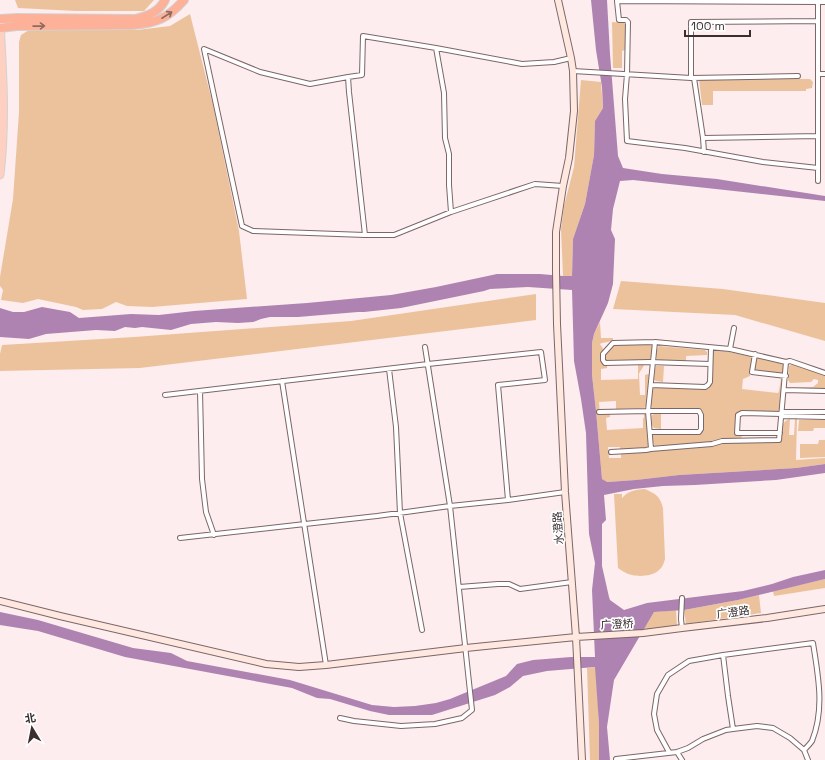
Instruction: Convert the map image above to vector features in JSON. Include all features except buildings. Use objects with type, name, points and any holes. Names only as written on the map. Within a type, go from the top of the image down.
[{"type":"highway","points":[[0,19],[135,19],[155,12],[163,4],[164,0]]},
{"type":"highway","points":[[0,28],[17,26],[133,26],[147,24],[168,15],[184,0]]},
{"type":"main road","points":[[0,23],[4,101],[0,175]]},
{"type":"street","name":"水澄路","points":[[558,0],[573,71],[574,111],[569,158],[562,186],[556,232],[556,294],[582,760]]},
{"type":"street","points":[[818,168],[763,162],[685,148],[627,141],[625,99],[628,22],[626,20],[619,20],[617,1],[825,2]]},
{"type":"street","points":[[818,2],[818,181]]},
{"type":"street","points":[[704,152],[704,138],[692,78],[691,22],[818,21]]},
{"type":"street","points":[[562,186],[535,184],[451,212],[394,235],[254,231],[242,226],[204,49],[260,72],[310,84],[362,75],[363,36],[522,64],[554,62],[571,58]]},
{"type":"street","points":[[436,48],[444,93],[445,138],[450,154],[449,185],[451,212]]},
{"type":"street","points":[[573,71],[692,78],[798,76]]},
{"type":"street","points":[[818,74],[825,74]]},
{"type":"street","points":[[348,78],[365,235]]},
{"type":"street","points":[[704,138],[818,136]]},
{"type":"street","points":[[730,349],[734,328]]},
{"type":"street","points":[[651,449],[648,411],[655,342]]},
{"type":"street","points":[[710,364],[605,363],[602,357],[604,352],[613,344],[655,342],[730,349],[786,362],[790,361],[825,373]]},
{"type":"street","points":[[340,718],[401,726],[435,724],[462,718],[472,710],[450,506],[425,347]]},
{"type":"street","points":[[651,385],[704,387],[708,385],[710,382],[711,348]]},
{"type":"street","points":[[165,395],[541,352],[544,380],[498,385],[508,500]]},
{"type":"street","points":[[755,354],[752,372],[786,376]]},
{"type":"street","points":[[611,452],[712,444],[722,441],[779,440],[786,376],[786,362]]},
{"type":"street","points":[[389,369],[396,427],[400,513],[422,630]]},
{"type":"street","points":[[282,381],[326,665]]},
{"type":"street","points":[[784,390],[825,391]]},
{"type":"street","points":[[200,391],[202,479],[206,512],[214,534]]},
{"type":"street","points":[[599,412],[699,412],[701,415],[701,430],[699,432],[650,432]]},
{"type":"street","points":[[782,414],[825,412]]},
{"type":"street","points":[[780,433],[737,433],[738,415],[742,413],[755,413],[825,417]]},
{"type":"street","points":[[745,433],[745,440]]},
{"type":"street","points":[[180,538],[400,513],[566,492]]},
{"type":"street","points":[[459,588],[509,584],[520,589],[572,582]]},
{"type":"street","points":[[682,598],[682,628]]},
{"type":"street","name":"广澄桥","points":[[0,601],[266,664],[299,667],[576,637],[643,633]]},
{"type":"street","name":"广澄路","points":[[643,633],[767,618],[825,609]]},
{"type":"street","points":[[670,752],[657,730],[654,714],[657,694],[668,675],[689,661],[813,643],[819,688],[820,710],[811,742],[804,750]]},
{"type":"street","points":[[723,655],[733,728]]},
{"type":"street","points":[[616,760],[629,757],[677,752],[726,730],[757,726],[773,728],[790,738],[804,750],[808,760]]},
{"type":"street","points":[[677,752],[682,760]]},
{"type":"shaded area","points":[[15,0],[154,0],[144,11],[76,11],[18,8]]},
{"type":"shaded area","points":[[591,0],[607,0],[618,156],[623,168],[662,174],[717,179],[825,196],[825,201],[633,180],[620,181],[613,209],[611,230],[615,239],[613,284],[608,303],[594,334],[592,343],[592,375],[602,479],[607,482],[679,475],[796,468],[825,464],[825,473],[776,480],[663,486],[634,489],[604,495],[606,520],[602,524],[602,566],[610,600],[624,610],[647,603],[743,591],[825,570],[825,579],[738,600],[684,610],[654,612],[614,680],[607,727],[610,760],[599,760],[599,724],[595,667],[547,671],[523,676],[510,687],[495,695],[432,715],[389,715],[330,699],[317,698],[292,688],[125,657],[38,631],[0,625],[0,612],[38,620],[133,648],[171,653],[187,661],[290,680],[372,705],[394,707],[436,703],[450,699],[506,676],[517,664],[533,660],[595,657],[592,590],[595,563],[589,534],[586,433],[574,361],[572,290],[528,287],[490,289],[401,308],[364,312],[298,317],[270,317],[253,322],[191,324],[171,330],[125,327],[115,331],[96,330],[46,334],[29,339],[0,337],[0,308],[13,312],[24,312],[42,307],[70,312],[79,318],[131,314],[159,315],[391,295],[497,274],[572,276],[573,239],[585,204],[594,155],[595,121],[603,108],[602,87],[596,50]]},
{"type":"shaded area","points":[[190,14],[213,105],[239,231],[247,299],[152,307],[127,306],[116,302],[102,309],[83,310],[76,307],[38,299],[23,303],[1,300],[3,290],[0,286],[0,277],[13,199],[19,112],[19,42],[21,35],[29,30],[137,30],[170,26]]},
{"type":"shaded area","points":[[612,22],[625,23],[625,50],[622,51],[622,68],[613,68]]},
{"type":"shaded area","points":[[699,79],[810,79],[813,82],[812,88],[806,89],[806,91],[713,91],[713,105],[702,105]]},
{"type":"shaded area","points":[[581,80],[601,82],[603,108],[595,121],[594,155],[585,204],[573,239],[572,276],[563,276],[561,229],[564,206],[574,167]]},
{"type":"shaded area","points":[[621,281],[723,289],[825,303],[825,341],[735,315],[613,309]]},
{"type":"shaded area","points":[[536,294],[536,320],[140,368],[0,371],[0,354],[2,345],[351,321]]},
{"type":"shaded area","points":[[600,322],[601,338],[613,338],[613,341],[600,344],[604,350],[601,355],[602,362],[603,364],[607,364],[607,368],[601,369],[601,380],[638,379],[638,364],[644,365],[639,374],[640,395],[645,395],[645,375],[649,375],[646,406],[644,408],[616,409],[616,401],[599,402],[600,414],[610,413],[610,417],[606,418],[607,430],[643,428],[644,413],[646,413],[648,447],[645,449],[620,450],[620,447],[608,447],[609,458],[621,458],[621,454],[704,447],[724,443],[781,441],[782,428],[785,422],[790,419],[789,435],[794,435],[795,419],[797,419],[796,460],[825,458],[825,464],[796,468],[679,475],[606,482],[602,479],[592,375],[592,343],[594,334]]},
{"type":"shaded area","points":[[650,344],[653,347],[652,357],[648,360],[607,362],[605,360],[604,353],[614,345]]},
{"type":"shaded area","points":[[659,346],[705,350],[707,355],[686,356],[686,361],[706,361],[707,363],[658,362],[656,354]]},
{"type":"shaded area","points":[[713,351],[725,351],[752,357],[750,376],[743,379],[742,389],[778,393],[781,379],[783,379],[779,410],[777,412],[738,412],[735,420],[735,434],[741,435],[741,438],[722,438],[706,443],[655,446],[653,444],[653,435],[655,433],[699,433],[702,413],[652,409],[651,402],[653,389],[656,386],[710,385]]},
{"type":"shaded area","points":[[757,358],[783,364],[783,373],[780,374],[755,371],[754,364]]},
{"type":"shaded area","points":[[792,364],[825,375],[825,389],[790,388],[813,387],[818,383],[818,380],[814,379],[811,382],[790,383],[788,380],[789,366]]},
{"type":"shaded area","points":[[656,366],[664,366],[663,382],[654,380]]},
{"type":"shaded area","points":[[661,414],[661,429],[654,428],[652,425],[652,415]]},
{"type":"shaded area","points":[[799,420],[825,420],[825,428],[814,428],[813,431],[798,431]]},
{"type":"shaded area","points":[[819,440],[825,440],[825,457],[800,458],[800,444],[818,444]]},
{"type":"shaded area","points":[[645,489],[657,496],[663,508],[665,559],[662,567],[653,574],[646,576],[635,576],[630,575],[618,568],[614,494],[622,494],[622,498],[627,493],[632,491]]},
{"type":"shaded area","points":[[825,579],[825,588],[774,596],[773,591]]},
{"type":"shaded area","points":[[759,595],[761,613],[686,624],[684,610]]},
{"type":"shaded area","points":[[676,610],[677,626],[643,630],[654,612]]},
{"type":"shaded area","points":[[596,667],[599,760],[590,760],[587,668]]}]
